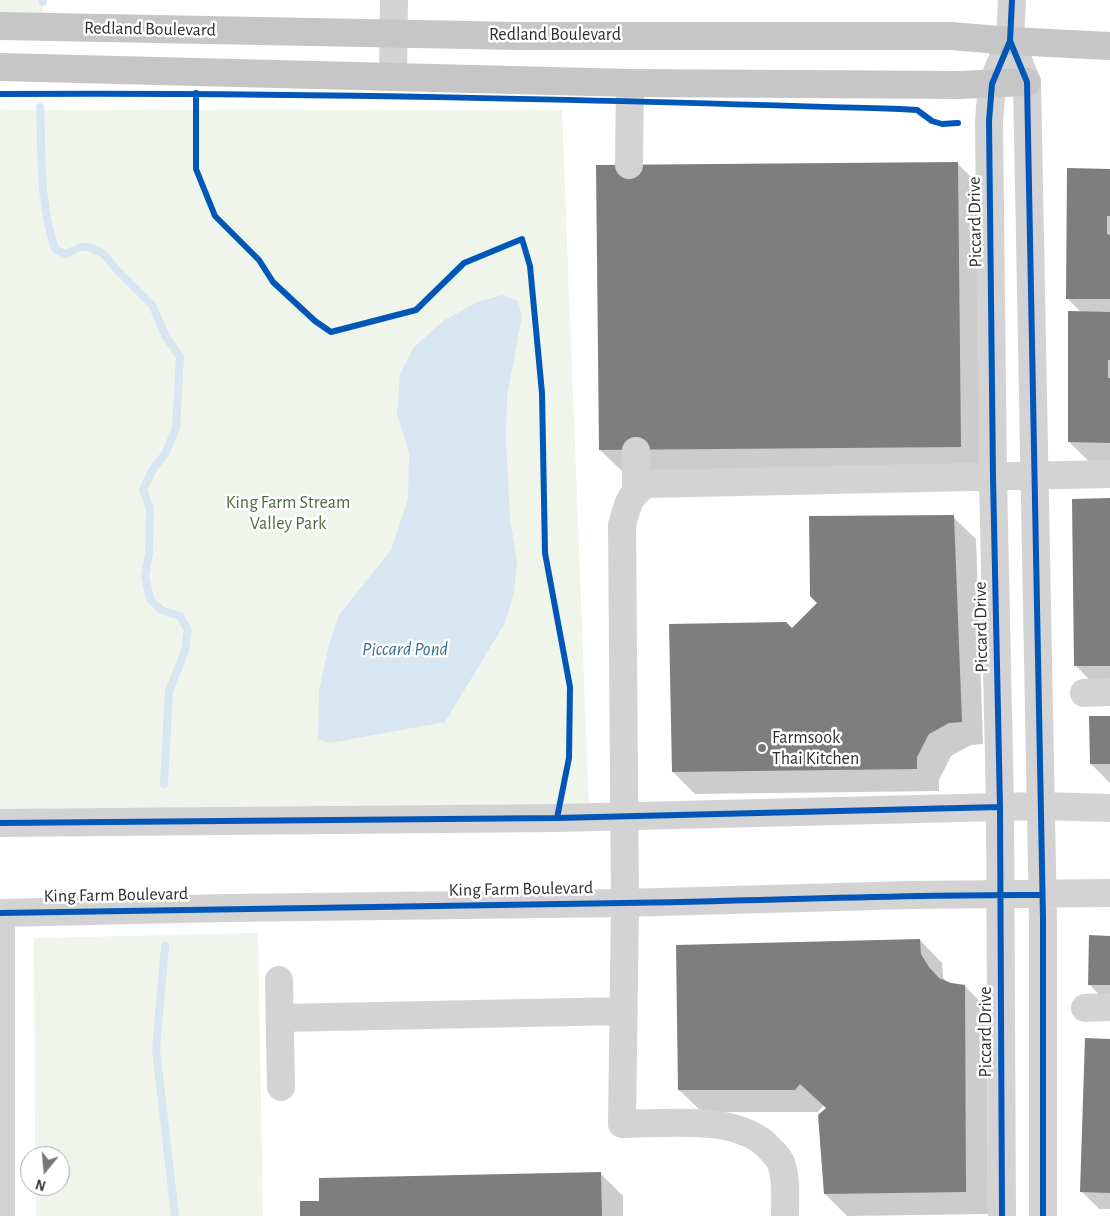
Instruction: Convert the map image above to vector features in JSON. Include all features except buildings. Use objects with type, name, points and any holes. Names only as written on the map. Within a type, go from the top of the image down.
[{"type":"main road","name":"Redland Boulevard","points":[[0,26],[520,36],[951,36],[1110,46]]},
{"type":"main road","points":[[0,67],[630,83],[992,84],[1027,82]]},
{"type":"street","points":[[393,77],[394,0]]},
{"type":"street","name":"Piccard Drive","points":[[1002,1216],[1000,807],[993,477],[989,129],[992,84],[1010,41],[1012,0]]},
{"type":"street","name":"Piccard Drive","points":[[1010,41],[1027,82],[1042,894],[1044,1216]]},
{"type":"street","points":[[629,165],[630,83]]},
{"type":"street","points":[[636,451],[636,491]]},
{"type":"street","points":[[785,1216],[785,1180],[781,1161],[768,1146],[750,1133],[730,1126],[702,1124],[622,1124],[625,817],[622,525],[629,502],[636,491],[648,484],[1110,474]]},
{"type":"street","points":[[0,823],[625,817],[1040,806],[1110,808]]},
{"type":"street","name":"King Farm Boulevard","points":[[0,913],[1110,893]]},
{"type":"street","points":[[0,913],[1,1216]]},
{"type":"street","points":[[279,980],[282,1087]]},
{"type":"street","points":[[280,1018],[624,1011]]},
{"type":"green space","points":[[0,0],[43,0],[42,30],[0,29]]},
{"type":"green space","name":"King Farm Stream Valley Park","points":[[0,110],[562,110],[589,806],[0,809]]},
{"type":"green space","points":[[258,933],[263,1216],[36,1216],[35,1196],[70,1196],[70,1146],[35,1146],[34,938]]},
{"type":"water","name":"Piccard Pond","points":[[502,295],[518,301],[522,317],[507,396],[506,441],[510,518],[517,561],[514,593],[505,623],[445,722],[330,743],[318,739],[319,691],[329,644],[339,615],[391,550],[408,499],[409,453],[397,413],[400,374],[414,347],[443,321],[478,302]]},
{"type":"waterway","points":[[40,107],[44,198],[56,250],[66,254],[80,247],[89,247],[104,254],[116,269],[152,305],[166,337],[180,357],[176,428],[165,454],[153,469],[143,490],[150,508],[149,554],[145,576],[150,599],[161,610],[180,616],[188,630],[185,651],[169,691],[164,784]]},
{"type":"waterway","points":[[165,946],[156,1049],[175,1216]]},
{"type":"cycle path","points":[[1002,1216],[1000,807],[993,477],[989,121],[992,84],[1010,41],[1012,0]]},
{"type":"cycle path","points":[[1010,41],[1027,82],[1043,919],[1043,1216]]},
{"type":"cycle path","points":[[196,93],[196,169],[215,216],[259,260],[273,282],[315,321],[331,332],[416,310],[464,263],[522,239],[530,266],[542,393],[545,553],[570,687],[569,758],[557,818]]},
{"type":"cycle path","points":[[0,94],[338,95],[900,109],[917,110],[932,121],[942,124],[958,123]]},
{"type":"cycle path","points":[[0,823],[557,818],[1000,807]]},
{"type":"cycle path","points":[[0,913],[1042,895]]},
{"type":"place","name":"Farmsook Thai Kitchen","points":[[762,748]]}]
